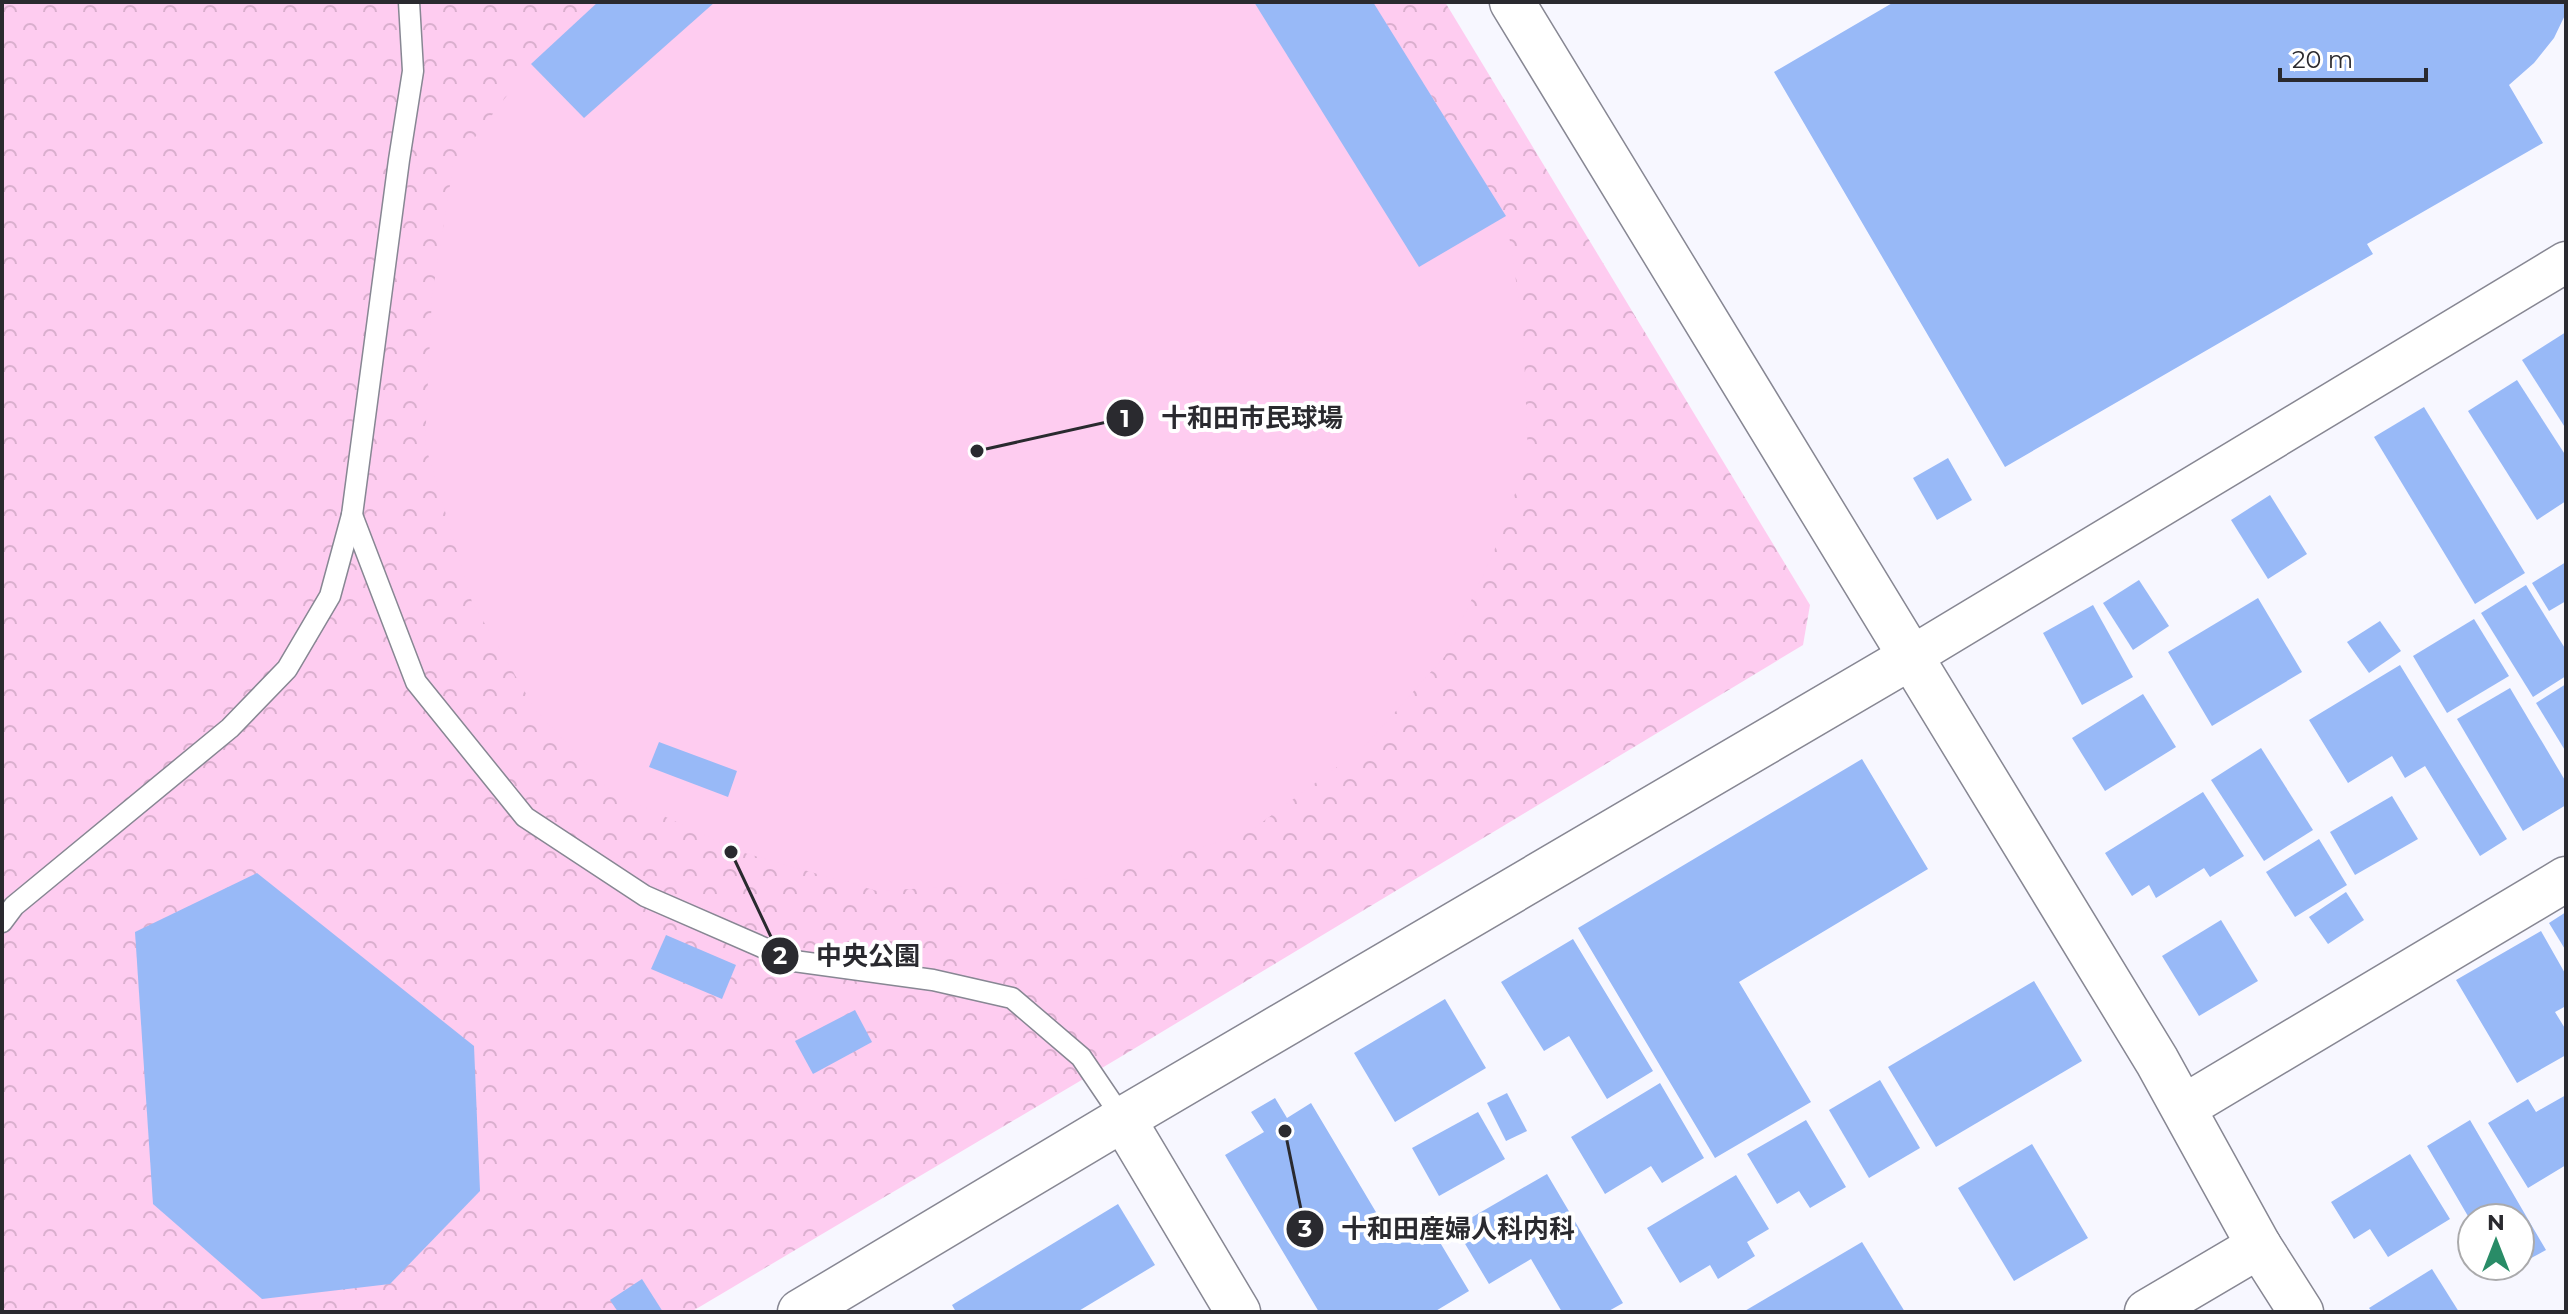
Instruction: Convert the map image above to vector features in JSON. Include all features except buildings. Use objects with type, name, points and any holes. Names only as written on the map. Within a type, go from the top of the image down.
[{"type":"street","points":[[1512,2],[2184,1107],[2259,1246],[2301,1312]]},
{"type":"street","points":[[800,1312],[1909,658],[2566,262]]},
{"type":"street","points":[[2184,1107],[2566,879]]},
{"type":"street","points":[[1123,1119],[1238,1312]]},
{"type":"street","points":[[2147,1312],[2259,1246]]},
{"type":"lane","points":[[2,922],[14,906],[230,728],[287,669],[330,596],[352,515],[413,71],[409,2]]},
{"type":"lane","points":[[352,515],[416,682],[525,817],[645,896],[794,961],[933,980],[1012,998],[1081,1057],[1123,1119]]},
{"type":"green space","points":[[2,2],[1445,2],[1810,605],[1803,645],[691,1312],[2,1312]]},
{"type":"green space","points":[[598,2],[1373,2],[1506,216],[1523,326],[1528,458],[1493,554],[1445,656],[1363,748],[1246,834],[1097,878],[877,891],[741,852],[610,791],[535,709],[472,602],[425,444],[432,296],[453,166],[531,64]]},
{"type":"place","name":"十和田市民球場","points":[[977,451]]},
{"type":"place","name":"中央公園","points":[[731,852]]},
{"type":"place","name":"十和田産婦人科内科","points":[[1285,1131]]}]
